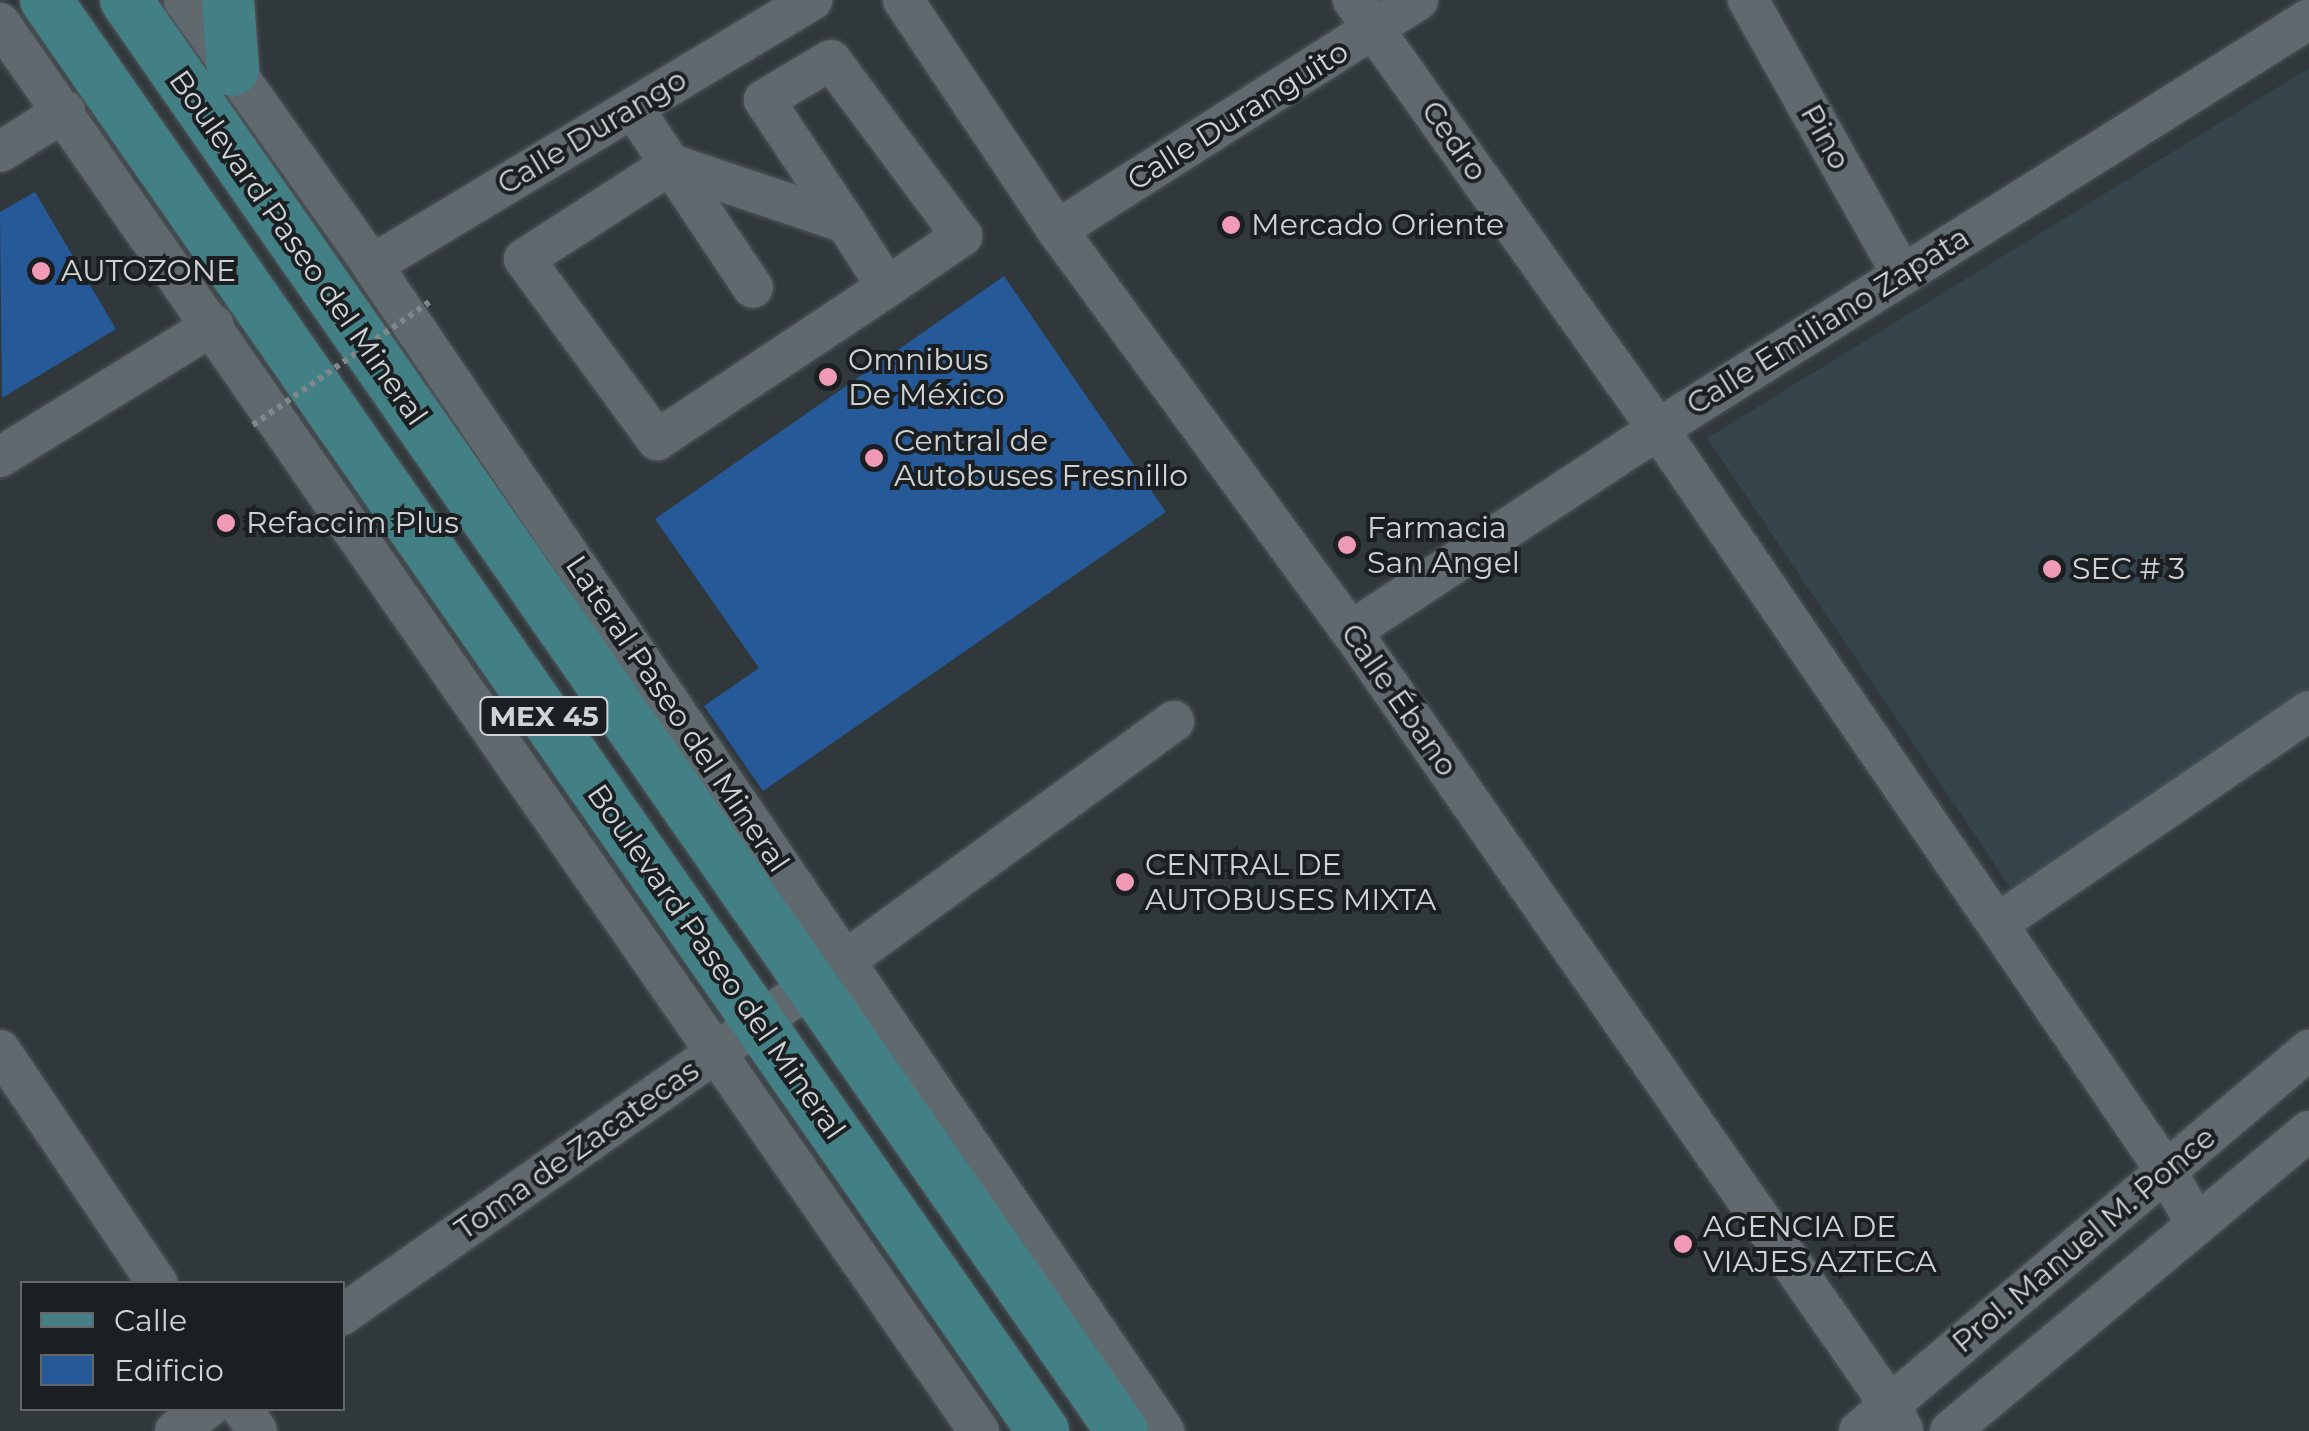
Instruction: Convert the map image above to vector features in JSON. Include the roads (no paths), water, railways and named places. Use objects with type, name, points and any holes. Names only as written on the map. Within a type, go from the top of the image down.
[{"type":"main road","name":"Boulevard Paseo del Mineral","points":[[126,0],[828,973],[1122,1431]]},
{"type":"main road","points":[[228,0],[233,70]]},
{"type":"main road","name":"Boulevard Paseo del Mineral","points":[[33,22],[737,1036],[1043,1431]]},
{"type":"street","name":"Lateral Paseo del Mineral","points":[[184,0],[372,265],[828,973],[1164,1431]]},
{"type":"street","name":"Calle Durango","points":[[372,265],[812,0]]},
{"type":"street","name":"Calle Ébano","points":[[902,0],[1057,230],[1351,631],[1896,1418]]},
{"type":"street","name":"Calle Duranguito","points":[[1057,230],[1364,15],[1418,0]]},
{"type":"street","name":"Pino","points":[[1748,0],[1902,274]]},
{"type":"street","name":"Cedro","points":[[1364,15],[1658,429],[2166,1171],[2197,1225]]},
{"type":"street","name":"Calle Emiliano Zapata","points":[[1351,631],[1658,429],[2309,19]]},
{"type":"street","points":[[33,22],[65,112],[214,326],[737,1036],[978,1431]]},
{"type":"street","points":[[671,164],[524,259],[657,440],[887,287],[962,236],[831,60],[764,100],[887,287]]},
{"type":"street","points":[[633,108],[753,288]]},
{"type":"street","points":[[0,152],[65,112]]},
{"type":"street","points":[[671,164],[846,223]]},
{"type":"street","points":[[0,457],[214,326]]},
{"type":"street","points":[[1997,924],[2309,711]]},
{"type":"street","name":"Toma de Zacatecas","points":[[345,1313],[828,973],[1174,721]]},
{"type":"street","points":[[0,1050],[156,1281]]},
{"type":"street","name":"Prol. Manuel M. Ponce","points":[[1860,1431],[1896,1418],[2166,1171],[2309,1050]]},
{"type":"street","name":"Prol. Manuel M. Ponce","points":[[1950,1431],[2309,1131]]},
{"type":"street","points":[[174,1431],[204,1411]]},
{"type":"place","name":"Mercado Oriente","points":[[1231,225]]},
{"type":"place","name":"AUTOZONE","points":[[41,271]]},
{"type":"place","name":"Omnibus De México","points":[[828,377]]},
{"type":"place","name":"Central de Autobuses Fresnillo","points":[[874,458]]},
{"type":"place","name":"Refaccim Plus","points":[[226,523]]},
{"type":"place","name":"Farmacia San Angel","points":[[1347,545]]},
{"type":"place","name":"SEC # 3","points":[[2052,569]]},
{"type":"place","name":"CENTRAL DE AUTOBUSES MIXTA","points":[[1125,882]]},
{"type":"place","name":"AGENCIA DE VIAJES AZTECA","points":[[1683,1244]]}]
